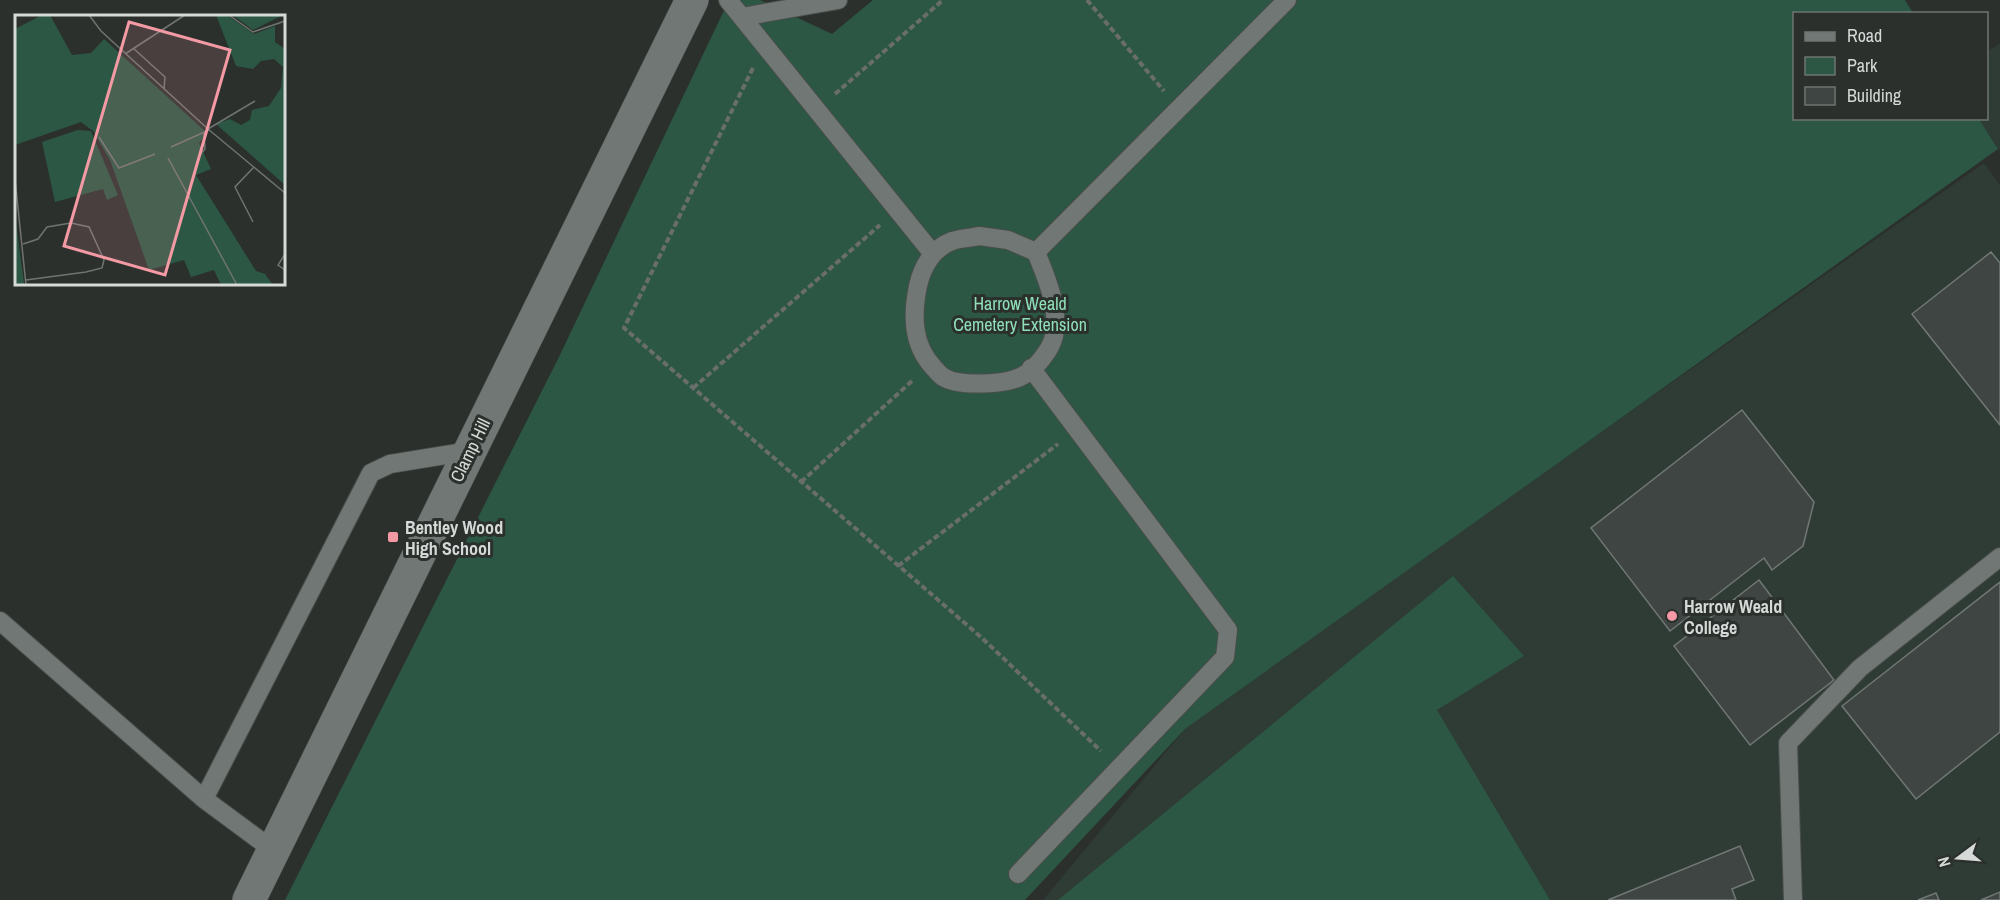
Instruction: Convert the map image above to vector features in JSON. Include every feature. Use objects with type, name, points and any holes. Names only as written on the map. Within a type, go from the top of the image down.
[{"type":"street","name":"Clamp Hill","points":[[249,900],[692,0]]},
{"type":"lane","points":[[728,0],[933,254]]},
{"type":"lane","points":[[742,17],[838,0]]},
{"type":"lane","points":[[1036,252],[1287,0]]},
{"type":"lane","points":[[979,236],[1008,240],[1036,252],[1048,282],[1054,313],[1054,337],[1042,359],[1023,376],[994,384],[967,383],[944,378],[931,365],[920,350],[915,331],[915,301],[921,273],[933,254],[952,241],[979,236]]},
{"type":"lane","points":[[1018,874],[1225,657],[1228,630],[1032,368]]},
{"type":"lane","points":[[204,800],[371,473],[390,464],[470,451]]},
{"type":"lane","points":[[1793,900],[1788,743],[1860,668],[2000,557]]},
{"type":"lane","points":[[0,621],[204,800],[273,850]]},
{"type":"path","points":[[817,110],[943,0]]},
{"type":"path","points":[[1087,0],[1179,109]]},
{"type":"path","points":[[764,45],[624,328],[982,638],[1119,768]]},
{"type":"path","points":[[693,388],[898,210]]},
{"type":"path","points":[[801,482],[931,365]]},
{"type":"path","points":[[898,566],[1077,429]]},
{"type":"shaded area","points":[[2000,43],[2000,152],[1980,120],[1988,120],[1988,51]]},
{"type":"shaded area","name":"Harrow Weald College","points":[[1984,163],[2000,185],[2000,900],[1043,900],[1185,729],[1502,502]]},
{"type":"green space","name":"Harrow Weald Cemetery Extension","points":[[729,0],[760,0],[832,34],[873,0],[1905,0],[1912,12],[1793,12],[1793,120],[1980,120],[1998,149],[1185,729],[1025,900],[285,900],[558,359]]},
{"type":"green space","points":[[1453,576],[1524,656],[1437,710],[1550,900],[1058,900]]},
{"type":"building","points":[[1991,252],[2000,263],[2000,425],[1912,314]]},
{"type":"building","points":[[1742,410],[1814,502],[1803,546],[1772,570],[1764,558],[1670,631],[1591,528]]},
{"type":"building","points":[[1759,580],[1834,680],[1750,745],[1674,646]]},
{"type":"building","points":[[2000,582],[2000,732],[1916,799],[1842,706]]},
{"type":"building","points":[[1740,846],[1754,880],[1732,889],[1736,900],[1608,900]]},
{"type":"building","points":[[2000,892],[2000,900],[1981,900]]},
{"type":"building","points":[[1936,893],[1939,900],[1918,900]]},
{"type":"place","name":"Bentley Wood High School","points":[[393,537]]},
{"type":"place","name":"Harrow Weald College","points":[[1672,616]]}]
